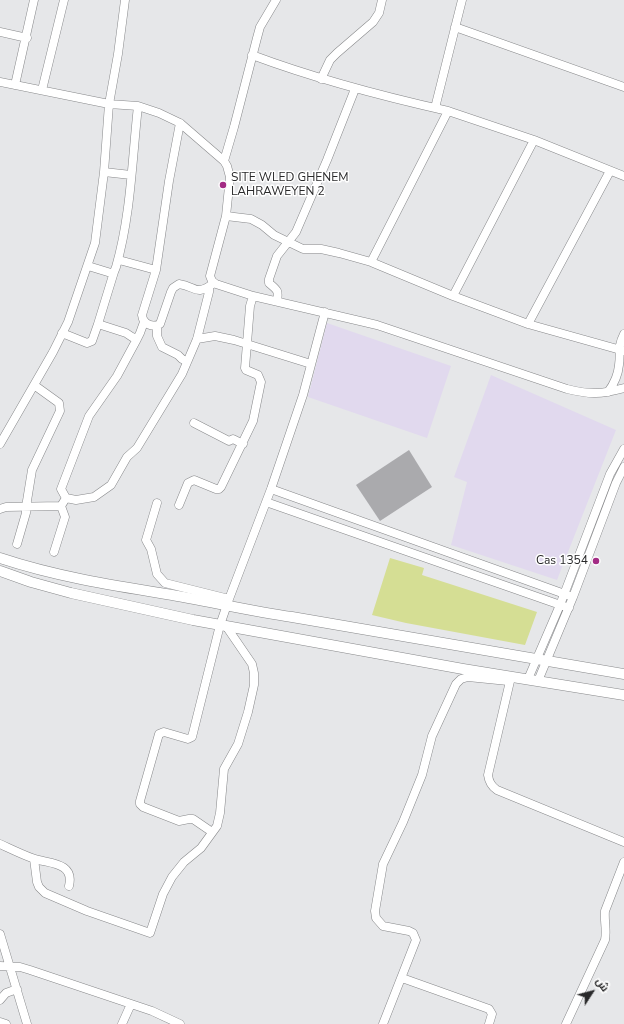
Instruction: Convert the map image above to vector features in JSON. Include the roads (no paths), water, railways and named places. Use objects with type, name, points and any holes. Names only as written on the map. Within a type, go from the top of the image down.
[{"type":"street","points":[[15,85],[27,38],[34,0]]},
{"type":"street","points":[[42,90],[64,0]]},
{"type":"street","points":[[0,444],[53,352],[68,322],[95,243],[104,172],[109,104],[118,54],[125,0]]},
{"type":"street","points":[[224,161],[260,27],[276,0]]},
{"type":"street","points":[[321,79],[330,60],[373,22],[379,13],[382,0]]},
{"type":"street","points":[[435,108],[462,0]]},
{"type":"street","points":[[455,27],[624,86]]},
{"type":"street","points":[[0,32],[27,38]]},
{"type":"street","points":[[252,55],[290,70],[355,89],[448,111],[534,140],[624,176]]},
{"type":"street","points":[[0,82],[109,104],[138,106],[159,113],[180,123],[224,161],[230,177],[226,216],[210,276],[211,285],[196,339],[182,374],[137,448],[127,457],[111,485],[94,496],[63,502],[0,509]]},
{"type":"street","points":[[277,301],[277,289],[269,282],[269,279],[277,256],[296,232],[355,89]]},
{"type":"street","points":[[62,334],[90,343],[98,324],[119,260],[125,234],[138,106]]},
{"type":"street","points":[[371,262],[448,111]]},
{"type":"street","points":[[54,552],[65,517],[61,489],[89,416],[117,376],[140,333],[144,322],[142,315],[156,270],[169,181],[180,123]]},
{"type":"street","points":[[453,296],[534,140]]},
{"type":"street","points":[[528,324],[610,171]]},
{"type":"street","points":[[104,172],[131,175]]},
{"type":"street","points":[[226,216],[251,219],[262,225],[274,235],[303,249],[339,253],[371,262],[453,296],[528,324],[622,350]]},
{"type":"street","points":[[119,260],[156,270]]},
{"type":"street","points":[[88,266],[111,273],[114,272]]},
{"type":"street","points":[[186,361],[162,347],[157,336],[157,326],[162,320],[171,292],[176,286],[181,284],[198,290],[211,285],[377,325],[567,389],[587,394],[608,392],[624,388]]},
{"type":"street","points":[[179,505],[190,480],[194,480],[216,489],[221,487],[253,421],[261,382],[258,375],[246,370],[245,368],[250,306],[253,296]]},
{"type":"street","points":[[212,832],[193,819],[179,821],[143,807],[140,804],[140,801],[159,734],[164,732],[188,739],[191,738],[223,626],[228,602],[271,489],[303,395],[325,312]]},
{"type":"street","points":[[144,322],[146,324],[157,326]]},
{"type":"street","points":[[98,324],[126,333],[137,339]]},
{"type":"street","points":[[608,392],[618,373],[622,350],[620,343],[624,334]]},
{"type":"street","points":[[196,339],[215,336],[234,340],[311,364]]},
{"type":"street","points":[[17,544],[26,513],[32,470],[60,411],[59,403],[34,385]]},
{"type":"street","points":[[194,423],[229,441],[233,439],[243,444]]},
{"type":"street","points":[[538,681],[542,660],[564,594],[608,481],[624,449]]},
{"type":"street","points":[[528,679],[542,660],[569,608],[616,483],[624,467]]},
{"type":"street","points":[[271,489],[573,597]]},
{"type":"street","points":[[266,502],[569,608]]},
{"type":"street","points":[[157,503],[146,538],[151,549],[155,571],[159,578],[169,585],[228,602]]},
{"type":"street","points":[[0,558],[26,567],[80,579],[228,602],[624,674]]},
{"type":"street","points":[[0,571],[31,582],[71,593],[223,626],[511,679]]},
{"type":"street","points":[[34,859],[37,882],[45,893],[88,911],[150,933],[163,894],[172,876],[184,862],[201,848],[217,826],[220,813],[224,769],[238,744],[248,712],[254,685],[252,664],[223,626]]},
{"type":"street","points":[[384,1024],[416,940],[413,932],[383,926],[376,918],[375,911],[383,864],[403,822],[422,775],[432,736],[456,684],[461,679],[468,677],[528,679],[624,695]]},
{"type":"street","points":[[511,679],[488,775],[489,782],[497,790],[624,842]]},
{"type":"street","points":[[0,844],[34,859],[62,866],[67,870],[71,877],[69,886]]},
{"type":"street","points":[[566,1024],[605,940],[605,911],[624,862]]},
{"type":"street","points":[[0,934],[3,954],[10,966],[28,1024]]},
{"type":"street","points":[[0,966],[10,966],[30,970],[152,1011],[180,1024]]},
{"type":"street","points":[[402,978],[489,1009],[492,1014],[489,1024]]},
{"type":"street","points":[[0,1000],[6,993],[17,989]]},
{"type":"street","points":[[122,1024],[130,1004]]},
{"type":"street","points":[[0,1022],[6,1024]]},
{"type":"place","name":"SITE WLED GHENEM LAHRAWEYEN 2","points":[[223,185]]},
{"type":"place","name":"Cas 1354","points":[[596,561]]}]
